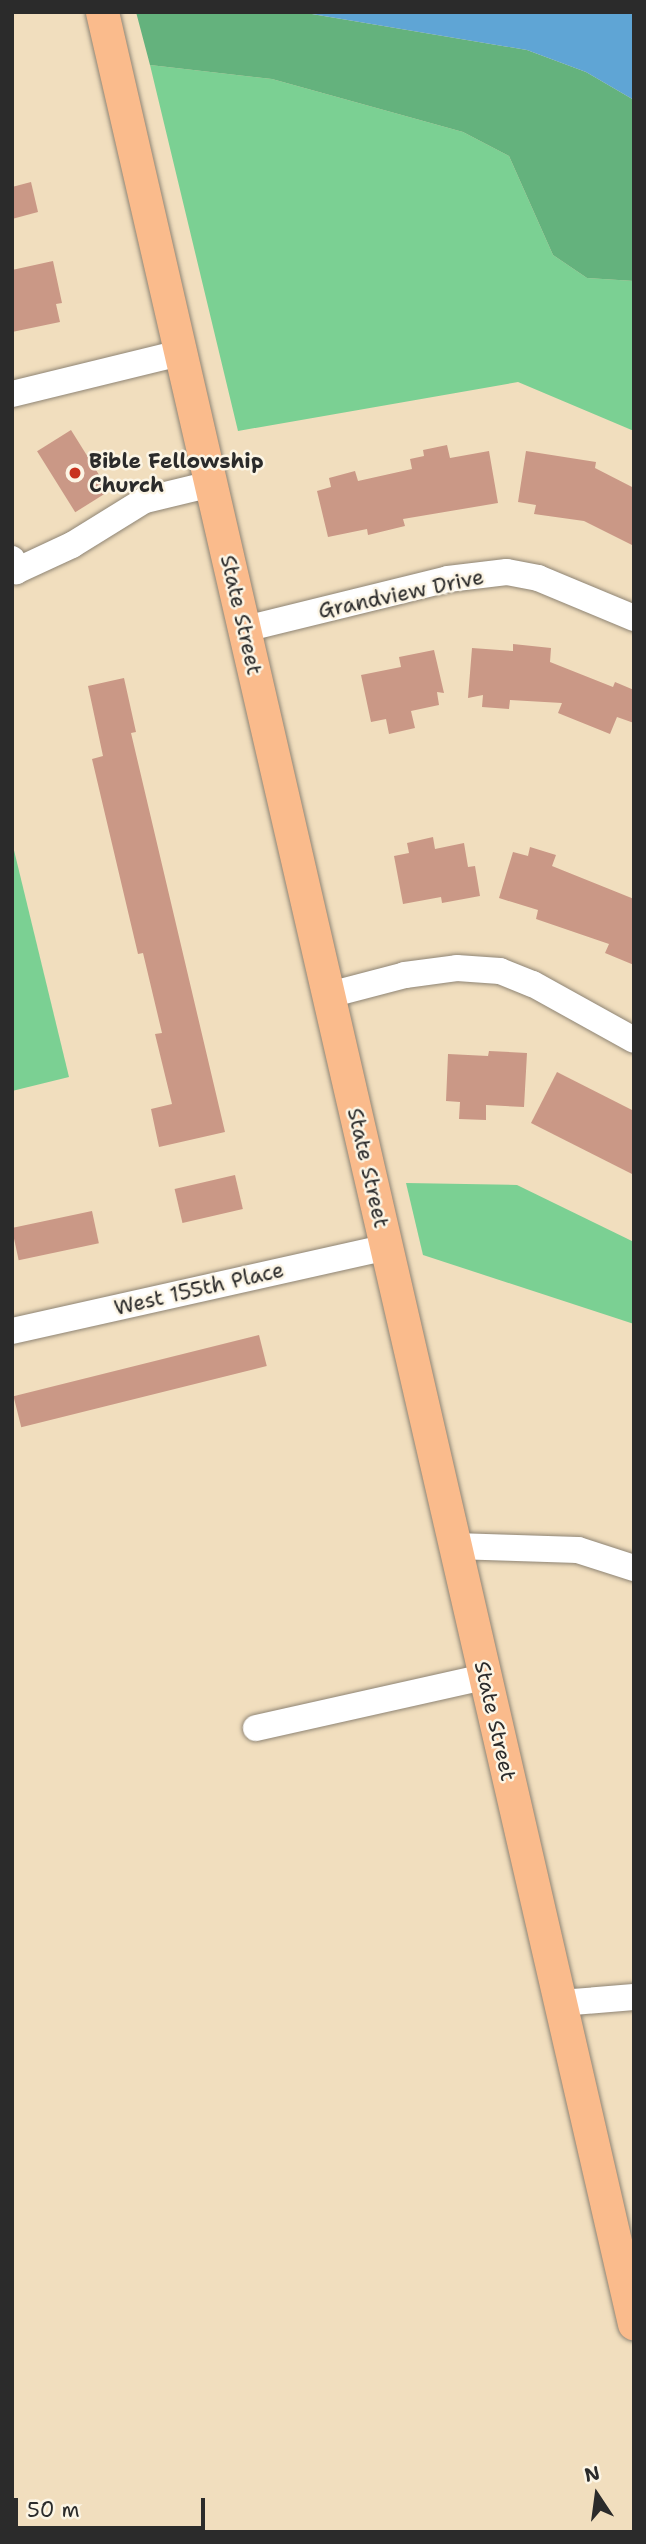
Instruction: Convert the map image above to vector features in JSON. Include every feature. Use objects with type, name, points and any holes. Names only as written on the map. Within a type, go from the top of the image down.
[{"type":"main road","name":"State Street","points":[[102,12],[634,2324]]},
{"type":"street","points":[[12,394],[180,353]]},
{"type":"street","points":[[12,559],[16,571],[72,545],[145,500],[211,484]]},
{"type":"street","name":"Grandview Drive","points":[[245,629],[448,579],[507,572],[538,578],[634,618]]},
{"type":"street","points":[[329,995],[405,975],[457,968],[500,971],[533,984],[634,1040]]},
{"type":"street","name":"West 155th Place","points":[[12,1331],[387,1247]]},
{"type":"street","points":[[455,1546],[578,1550],[634,1568]]},
{"type":"street","points":[[256,1728],[485,1677]]},
{"type":"street","points":[[560,2003],[634,1997]]},
{"type":"green space","points":[[136,12],[300,12],[527,50],[586,72],[634,100],[634,281],[587,278],[553,255],[509,156],[463,132],[272,79],[150,65]]},
{"type":"green space","points":[[150,65],[272,79],[463,132],[509,156],[553,255],[587,278],[634,281],[634,431],[518,382],[238,431]]},
{"type":"green space","points":[[12,842],[69,1077],[12,1091]]},
{"type":"green space","points":[[406,1183],[517,1185],[634,1242],[634,1324],[423,1255]]},
{"type":"water","points":[[300,12],[634,12],[634,100],[586,72],[527,50]]},
{"type":"building","points":[[31,182],[38,212],[12,219],[12,187]]},
{"type":"building","points":[[53,261],[62,303],[56,304],[60,322],[12,332],[12,270]]},
{"type":"building","name":"Bible Fellowship Church","points":[[71,430],[109,491],[75,512],[37,451]]},
{"type":"building","points":[[447,445],[450,458],[489,451],[498,503],[403,519],[405,526],[368,535],[367,529],[328,537],[317,491],[331,487],[329,478],[355,471],[358,481],[412,469],[410,459],[424,456],[423,450]]},
{"type":"building","points":[[526,451],[596,462],[595,468],[634,488],[634,546],[584,521],[534,514],[536,505],[518,502]]},
{"type":"building","points":[[513,644],[551,648],[550,662],[613,687],[615,682],[634,690],[634,723],[617,717],[610,734],[558,713],[562,703],[510,700],[509,709],[482,707],[483,695],[468,698],[472,648],[513,651]]},
{"type":"building","points":[[434,650],[444,693],[437,692],[439,705],[411,711],[415,728],[389,734],[386,719],[371,722],[361,675],[401,667],[399,657]]},
{"type":"building","points":[[124,678],[136,732],[131,733],[225,1132],[159,1147],[151,1109],[172,1104],[155,1034],[162,1033],[143,953],[138,954],[92,759],[103,756],[88,686]]},
{"type":"building","points":[[433,837],[435,849],[464,843],[468,867],[475,866],[480,896],[442,903],[441,897],[403,904],[394,856],[409,853],[407,843]]},
{"type":"building","points":[[530,847],[556,855],[552,866],[634,899],[634,965],[605,953],[609,944],[536,919],[538,910],[499,898],[513,852],[528,856]]},
{"type":"building","points":[[489,1051],[527,1053],[524,1107],[486,1105],[486,1120],[459,1119],[460,1102],[446,1101],[448,1054],[488,1056]]},
{"type":"building","points":[[557,1072],[634,1111],[634,1175],[531,1123]]},
{"type":"building","points":[[235,1175],[243,1209],[182,1223],[175,1189]]},
{"type":"building","points":[[92,1211],[99,1243],[19,1260],[12,1228]]},
{"type":"building","points":[[259,1335],[267,1366],[21,1427],[14,1396]]},
{"type":"place","name":"Bible Fellowship Church","points":[[75,473]]}]
